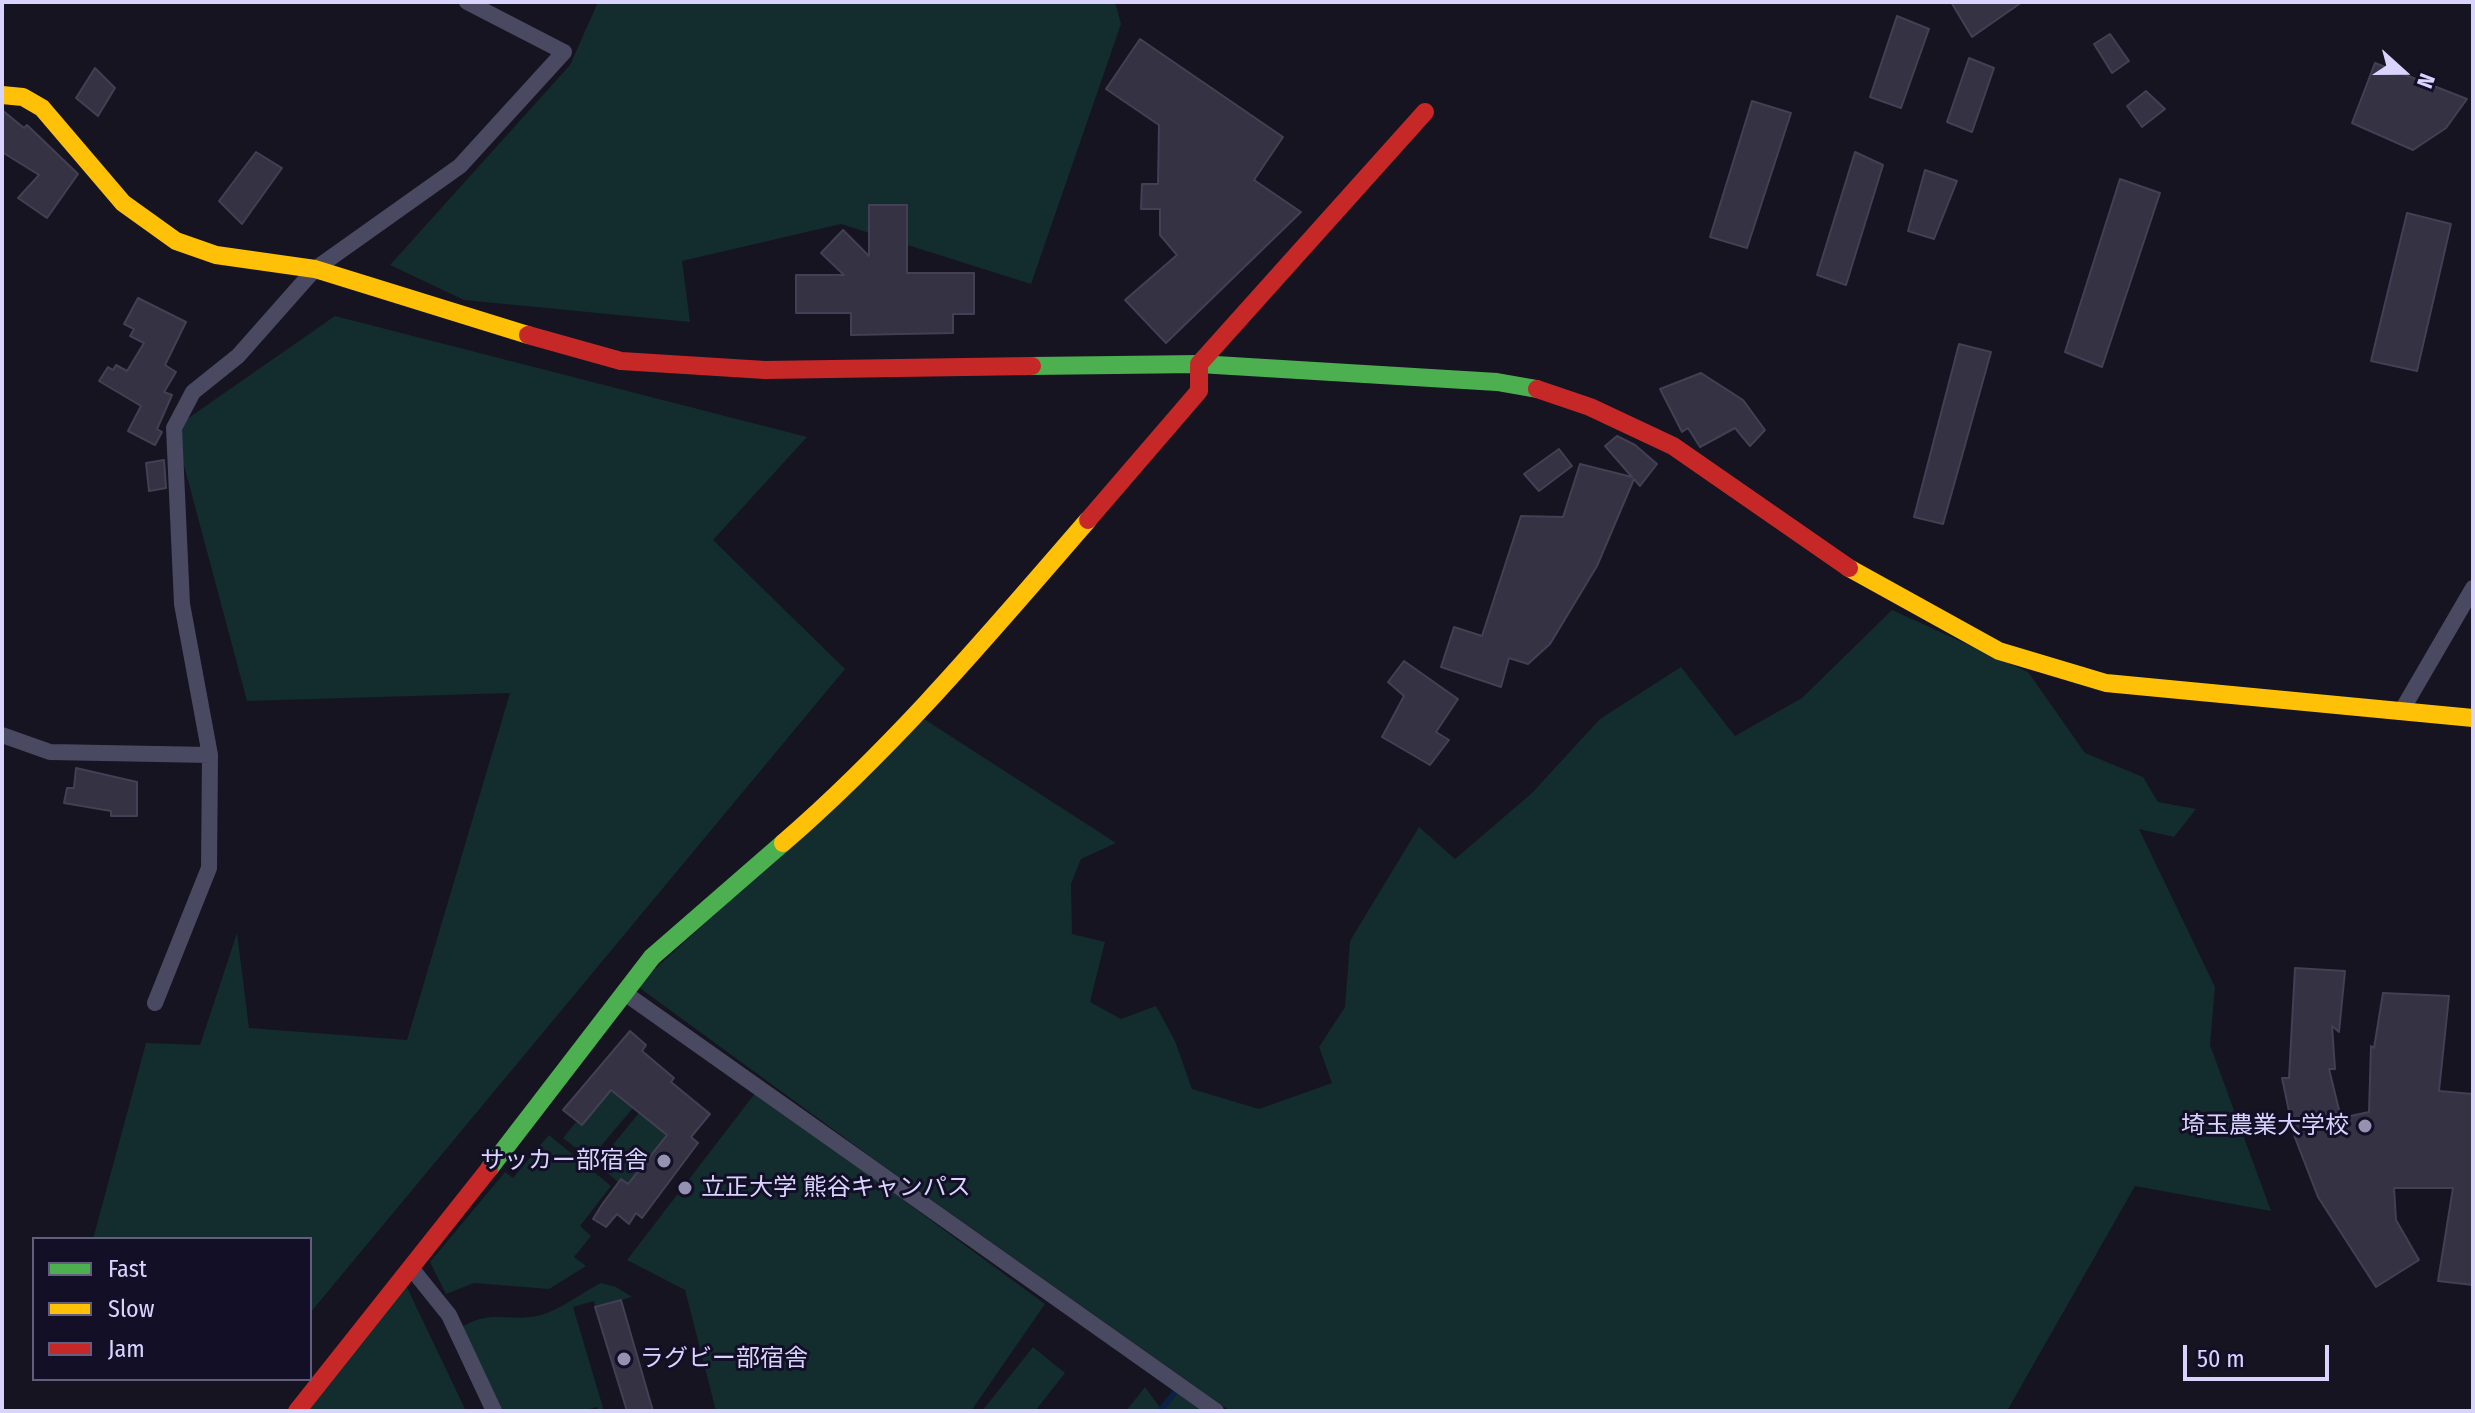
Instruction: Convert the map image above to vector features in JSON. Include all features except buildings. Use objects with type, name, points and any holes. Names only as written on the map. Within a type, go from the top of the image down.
[{"type":"street","points":[[155,1003],[209,868],[210,755],[182,604],[174,428],[193,392],[238,356],[315,269],[460,166],[564,52],[467,2]]},
{"type":"street","points":[[2,95],[23,97],[42,108],[123,203],[149,225],[176,241],[216,255],[315,269],[384,288],[461,316],[621,361],[765,370],[1199,364],[1497,382],[1546,391],[1631,424],[1673,446],[1805,541],[1874,584],[1999,651],[2106,683],[2473,718]]},
{"type":"street","points":[[297,1411],[412,1269],[652,957],[844,790],[927,706],[1199,391],[1199,364],[1415,127],[1425,112]]},
{"type":"street","points":[[2402,710],[2473,588]]},
{"type":"street","points":[[2,735],[50,752],[210,755]]},
{"type":"street","points":[[626,994],[1216,1411]]},
{"type":"street","points":[[412,1269],[449,1315],[494,1411]]},
{"type":"green space","points":[[598,2],[1115,2],[1121,24],[1031,284],[841,224],[682,261],[690,322],[464,300],[390,265],[570,65]]},
{"type":"green space","points":[[335,316],[807,437],[713,540],[845,669],[312,1311],[312,1237],[94,1237],[146,1043],[200,1045],[237,933],[249,1028],[407,1040],[510,693],[247,701],[174,428]]},
{"type":"green space","points":[[1892,610],[2028,672],[2085,753],[2143,777],[2158,802],[2196,809],[2174,837],[2139,829],[2215,987],[2210,1045],[2271,1211],[2135,1186],[2007,1411],[1230,1411],[871,1157],[637,986],[924,719],[1116,843],[1081,859],[1071,884],[1072,934],[1105,942],[1090,1002],[1121,1019],[1156,1006],[1175,1041],[1192,1089],[1259,1109],[1332,1083],[1319,1047],[1345,1007],[1350,941],[1419,827],[1455,859],[1532,793],[1600,719],[1681,667],[1735,736],[1802,698]]},
{"type":"green space","points":[[626,1070],[621,1097],[633,1108],[590,1159],[563,1138],[577,1121],[583,1125]]},
{"type":"green space","points":[[756,1092],[1045,1304],[971,1411],[716,1411],[685,1290],[627,1260]]},
{"type":"green space","points":[[639,1113],[648,1120],[652,1116],[671,1130],[628,1184],[622,1179],[619,1183],[597,1164]]},
{"type":"green space","points":[[549,1135],[611,1186],[580,1226],[591,1236],[574,1257],[586,1266],[549,1289],[474,1283],[446,1294],[430,1262],[505,1172],[513,1178]]},
{"type":"green space","points":[[402,1277],[466,1411],[299,1411]]},
{"type":"green space","points":[[601,1283],[616,1287],[632,1297],[595,1307],[594,1301],[573,1307],[604,1411],[599,1411],[597,1407],[583,1411],[501,1411],[462,1327],[480,1319],[540,1315]]},
{"type":"green space","points":[[1033,1347],[1065,1373],[1035,1411],[982,1411]]},
{"type":"green space","points":[[1145,1387],[1161,1409],[1178,1390],[1209,1411],[1126,1411]]},
{"type":"waterway","points":[[1160,1411],[1180,1386]]},
{"type":"traffic: fast","points":[[1032,366],[1199,364],[1497,382],[1537,389]]},
{"type":"traffic: fast","points":[[489,1169],[652,957],[783,843]]},
{"type":"traffic: slow","points":[[2,95],[23,97],[42,108],[123,203],[176,241],[216,255],[315,269],[528,335]]},
{"type":"traffic: slow","points":[[783,843],[903,728],[1088,520]]},
{"type":"traffic: slow","points":[[1849,568],[1999,651],[2106,683],[2473,718]]},
{"type":"traffic: jam","points":[[1088,520],[1199,391],[1199,364],[1425,112]]},
{"type":"traffic: jam","points":[[528,335],[621,361],[765,370],[1032,366]]},
{"type":"traffic: jam","points":[[1537,389],[1590,407],[1673,446],[1849,568]]},
{"type":"traffic: jam","points":[[297,1411],[489,1169]]},
{"type":"place","name":"埼玉農業大学校","points":[[2365,1126]]},
{"type":"place","name":"サッカー部宿舎","points":[[664,1161]]},
{"type":"place","name":"立正大学 熊谷キャンパス","points":[[685,1188]]},
{"type":"place","name":"ラグビー部宿舎","points":[[624,1359]]}]
